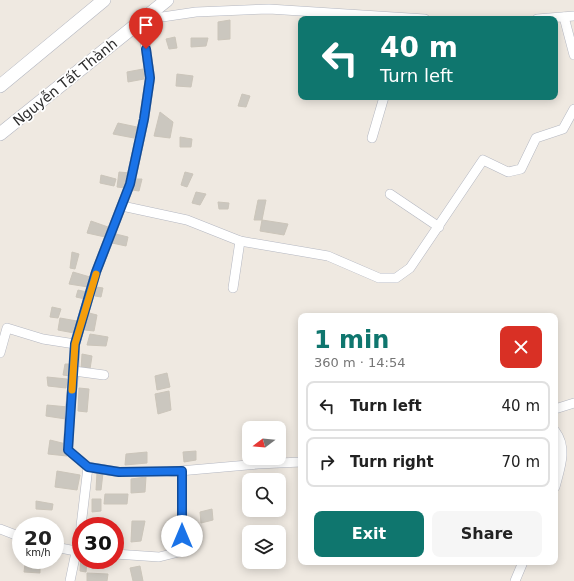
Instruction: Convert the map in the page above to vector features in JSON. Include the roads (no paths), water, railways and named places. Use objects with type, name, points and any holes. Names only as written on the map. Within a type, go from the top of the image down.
[{"type":"main road","points":[[0,86],[101,0]]},
{"type":"main road","name":"Nguyễn Tất Thành","points":[[0,134],[167,0]]},
{"type":"street","points":[[298,462],[182,471],[119,472],[88,467],[68,450],[75,344],[96,272],[130,184],[144,119],[150,78],[142,20],[196,12],[269,9],[363,16]]},
{"type":"street","points":[[558,17],[574,16]]},
{"type":"street","points":[[564,17],[574,55]]},
{"type":"street","points":[[372,138],[383,100]]},
{"type":"street","points":[[122,206],[187,220],[240,240],[328,256],[379,278],[396,278],[410,268],[483,160],[508,172],[521,169],[536,138],[563,129],[574,109]]},
{"type":"street","points":[[390,194],[439,227]]},
{"type":"street","points":[[233,288],[240,240]]},
{"type":"street","points":[[0,353],[7,328],[43,339],[75,344]]},
{"type":"street","points":[[74,371],[104,375]]},
{"type":"street","points":[[558,409],[574,403]]},
{"type":"street","points":[[558,436],[562,443],[562,454],[558,473]]},
{"type":"street","points":[[82,517],[88,467]]},
{"type":"street","points":[[124,555],[158,557],[179,552],[182,536],[182,471]]},
{"type":"street","points":[[0,529],[12,534]]},
{"type":"street","points":[[515,581],[522,565]]},
{"type":"street","points":[[70,581],[74,569]]}]
